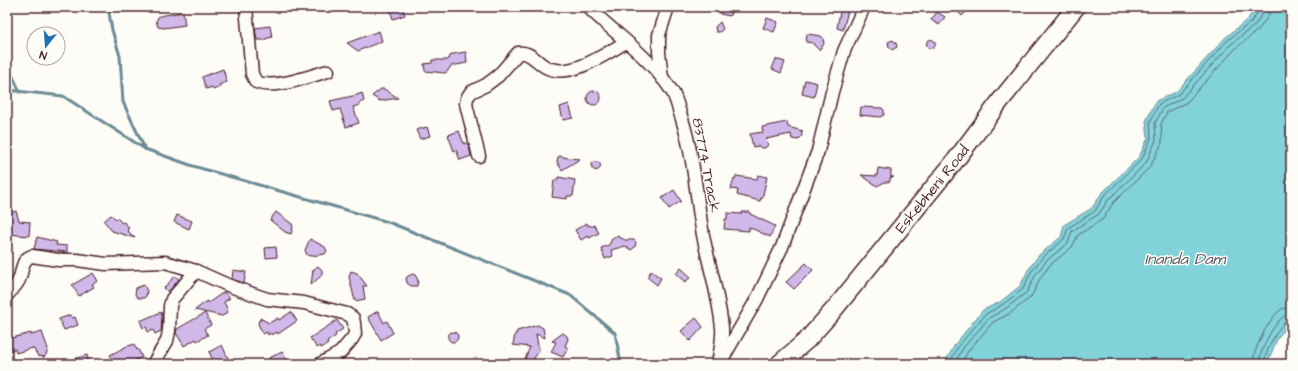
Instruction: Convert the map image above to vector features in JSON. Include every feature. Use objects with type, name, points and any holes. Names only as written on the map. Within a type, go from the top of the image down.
[{"type":"street","points":[[246,7],[252,74],[256,82],[261,84],[274,84],[328,72]]},
{"type":"street","name":"83774 Track","points":[[588,7],[636,50],[662,78],[673,94],[679,109],[692,157],[703,236],[720,307],[722,330],[719,364]]},
{"type":"street","points":[[662,78],[658,44],[659,35],[668,7]]},
{"type":"street","points":[[719,364],[757,298],[782,247],[818,151],[832,92],[844,51],[864,7]]},
{"type":"street","name":"Eskebheni Road","points":[[779,364],[807,340],[832,312],[955,161],[1006,94],[1076,7]]},
{"type":"street","points":[[479,156],[466,104],[467,98],[471,92],[486,85],[498,76],[518,53],[527,53],[548,68],[568,70],[580,67],[626,42]]},
{"type":"street","points":[[7,295],[20,279],[24,261],[32,256],[58,260],[77,260],[101,264],[165,262],[196,271],[230,286],[261,297],[304,303],[343,312],[353,318],[355,334],[352,339],[340,353],[320,364]]},
{"type":"street","points":[[153,364],[167,341],[172,299],[196,271]]},
{"type":"water","name":"Inanda Dam","points":[[1256,7],[1291,7],[1291,320],[1277,339],[1267,364],[944,364],[956,343],[983,310],[1000,302],[1020,286],[1028,270],[1039,255],[1061,237],[1064,225],[1092,208],[1101,194],[1139,157],[1148,138],[1146,121],[1156,101],[1176,92],[1225,38],[1248,19]]},
{"type":"building","points":[[389,7],[402,7],[405,15],[393,19]]},
{"type":"building","points":[[721,7],[732,7],[730,16],[720,14]]},
{"type":"building","points":[[841,7],[849,7],[843,30],[837,28]]},
{"type":"building","points":[[953,7],[971,7],[962,16]]},
{"type":"building","points":[[183,12],[185,25],[164,28],[158,27],[156,21],[159,16]]},
{"type":"building","points":[[937,12],[945,17],[939,25],[931,20]]},
{"type":"building","points":[[767,18],[778,22],[774,32],[763,28]]},
{"type":"building","points":[[720,22],[723,29],[720,32],[716,32],[715,27]]},
{"type":"building","points":[[270,26],[272,37],[265,40],[257,40],[255,28]]},
{"type":"building","points":[[379,31],[382,41],[358,51],[347,43]]},
{"type":"building","points":[[807,34],[821,36],[823,38],[824,44],[819,50],[813,43],[806,42]]},
{"type":"building","points":[[893,40],[897,47],[892,50],[889,47],[888,42]]},
{"type":"building","points":[[929,40],[933,40],[935,44],[933,48],[929,48],[927,46],[927,42]]},
{"type":"building","points":[[466,52],[467,63],[451,66],[445,73],[425,71],[424,64],[432,63],[432,60],[448,60],[453,54]]},
{"type":"building","points":[[776,59],[785,62],[781,73],[772,69]]},
{"type":"building","points":[[223,69],[227,82],[219,85],[220,87],[213,90],[212,87],[206,89],[202,77]]},
{"type":"building","points":[[805,80],[817,83],[814,97],[802,94]]},
{"type":"building","points":[[381,89],[384,89],[398,98],[380,101],[372,96]]},
{"type":"building","points":[[594,91],[599,93],[601,98],[599,103],[594,105],[589,103],[587,98],[589,93]]},
{"type":"building","points":[[362,93],[364,101],[360,103],[360,105],[353,107],[359,123],[346,127],[340,109],[333,111],[330,101]]},
{"type":"building","points":[[569,104],[573,118],[563,120],[560,107]]},
{"type":"building","points":[[861,107],[882,108],[884,110],[884,115],[880,117],[860,115]]},
{"type":"building","points":[[787,122],[788,127],[803,131],[801,131],[802,136],[798,140],[792,139],[791,134],[766,139],[768,145],[765,148],[761,148],[759,146],[753,147],[750,134],[763,132],[762,127]]},
{"type":"building","points":[[427,127],[430,136],[420,139],[416,130]]},
{"type":"building","points":[[459,131],[464,144],[468,142],[471,156],[460,160],[456,150],[454,151],[448,135]]},
{"type":"building","points":[[558,157],[580,159],[562,170],[557,162]]},
{"type":"building","points":[[594,162],[598,162],[600,166],[598,170],[594,170],[592,168],[592,164]]},
{"type":"building","points":[[878,168],[891,170],[891,177],[894,177],[890,178],[890,182],[885,182],[877,186],[861,175],[877,176]]},
{"type":"building","points":[[758,175],[767,177],[762,199],[761,198],[760,201],[737,195],[738,190],[731,189],[736,176],[757,179]]},
{"type":"building","points":[[558,177],[575,180],[573,196],[567,196],[567,199],[552,197],[554,180],[557,181]]},
{"type":"building","points":[[674,190],[681,201],[669,209],[662,198]]},
{"type":"building","points":[[16,211],[19,221],[30,222],[29,236],[7,234],[7,214]]},
{"type":"building","points":[[276,212],[292,224],[293,227],[291,234],[285,232],[270,220]]},
{"type":"building","points":[[742,212],[750,212],[750,214],[775,226],[770,237],[749,227],[749,231],[724,229],[727,213],[742,214]]},
{"type":"building","points":[[111,215],[122,223],[124,222],[129,228],[127,230],[135,238],[112,231],[104,221]]},
{"type":"building","points":[[177,215],[192,221],[189,229],[174,222]]},
{"type":"building","points":[[587,223],[588,226],[590,225],[592,227],[594,225],[599,233],[581,240],[575,230]]},
{"type":"building","points":[[617,236],[625,240],[634,240],[636,242],[635,247],[631,250],[625,246],[611,250],[613,256],[605,259],[601,248],[609,245],[612,239]]},
{"type":"building","points":[[37,237],[57,242],[56,245],[67,246],[67,252],[34,249]]},
{"type":"building","points":[[310,239],[325,247],[327,251],[325,254],[307,255],[305,250]]},
{"type":"building","points":[[276,247],[277,257],[266,258],[265,248]]},
{"type":"building","points":[[806,263],[813,270],[794,289],[786,282]]},
{"type":"building","points":[[318,266],[322,270],[322,275],[311,285],[313,270]]},
{"type":"building","points":[[681,268],[691,277],[685,282],[676,274]]},
{"type":"building","points":[[233,270],[246,272],[244,283],[232,279]]},
{"type":"building","points":[[351,271],[357,273],[367,286],[363,286],[365,299],[355,301],[349,277]]},
{"type":"building","points":[[651,271],[661,278],[657,285],[647,277]]},
{"type":"building","points":[[93,273],[98,281],[92,284],[94,287],[79,296],[72,285]]},
{"type":"building","points":[[413,274],[418,280],[417,286],[411,286],[407,283],[406,278]]},
{"type":"building","points":[[175,276],[179,279],[168,292],[164,288]]},
{"type":"building","points":[[144,285],[147,291],[146,296],[144,298],[138,298],[135,294],[136,288]]},
{"type":"building","points":[[224,292],[230,298],[224,302],[228,311],[224,315],[222,316],[195,310],[207,301],[208,303]]},
{"type":"building","points":[[378,311],[384,323],[387,321],[393,333],[381,340],[368,317]]},
{"type":"building","points":[[161,312],[161,331],[155,334],[153,330],[148,332],[146,327],[143,328],[140,321]]},
{"type":"building","points":[[291,312],[297,321],[278,334],[277,332],[272,335],[271,333],[268,335],[267,332],[263,334],[258,324],[259,320],[261,320],[260,318],[269,323],[278,318],[279,320]]},
{"type":"building","points":[[205,313],[211,325],[204,329],[208,335],[197,341],[196,339],[184,346],[176,333],[177,329]]},
{"type":"building","points":[[71,315],[72,318],[75,317],[78,325],[64,330],[59,319]]},
{"type":"building","points":[[696,318],[703,327],[690,341],[681,331]]},
{"type":"building","points":[[337,320],[343,329],[327,342],[328,344],[321,348],[320,346],[317,348],[310,338]]},
{"type":"building","points":[[538,325],[543,328],[545,338],[536,334],[539,351],[530,364],[524,361],[530,347],[513,345],[515,334],[517,331]]},
{"type":"building","points":[[42,332],[48,349],[44,357],[38,356],[33,348],[16,353],[15,349],[11,350],[8,339],[31,333],[31,335]]},
{"type":"building","points":[[453,332],[458,337],[453,342],[448,337]]},
{"type":"building","points":[[563,333],[568,339],[565,346],[568,348],[563,357],[551,352],[556,342],[552,341]]},
{"type":"building","points":[[134,344],[142,357],[130,364],[114,364],[110,355]]},
{"type":"building","points":[[222,345],[228,358],[220,362],[219,360],[214,362],[209,352]]},
{"type":"building","points":[[282,352],[288,362],[283,364],[272,364],[269,358]]},
{"type":"building","points":[[87,355],[89,364],[65,364],[64,362]]},
{"type":"waterway","points":[[108,7],[112,30],[120,56],[123,102],[145,149]]},
{"type":"waterway","points":[[7,64],[20,92]]},
{"type":"waterway","points":[[7,90],[63,96],[145,149],[193,166],[388,222],[570,295],[615,333],[621,364]]}]
